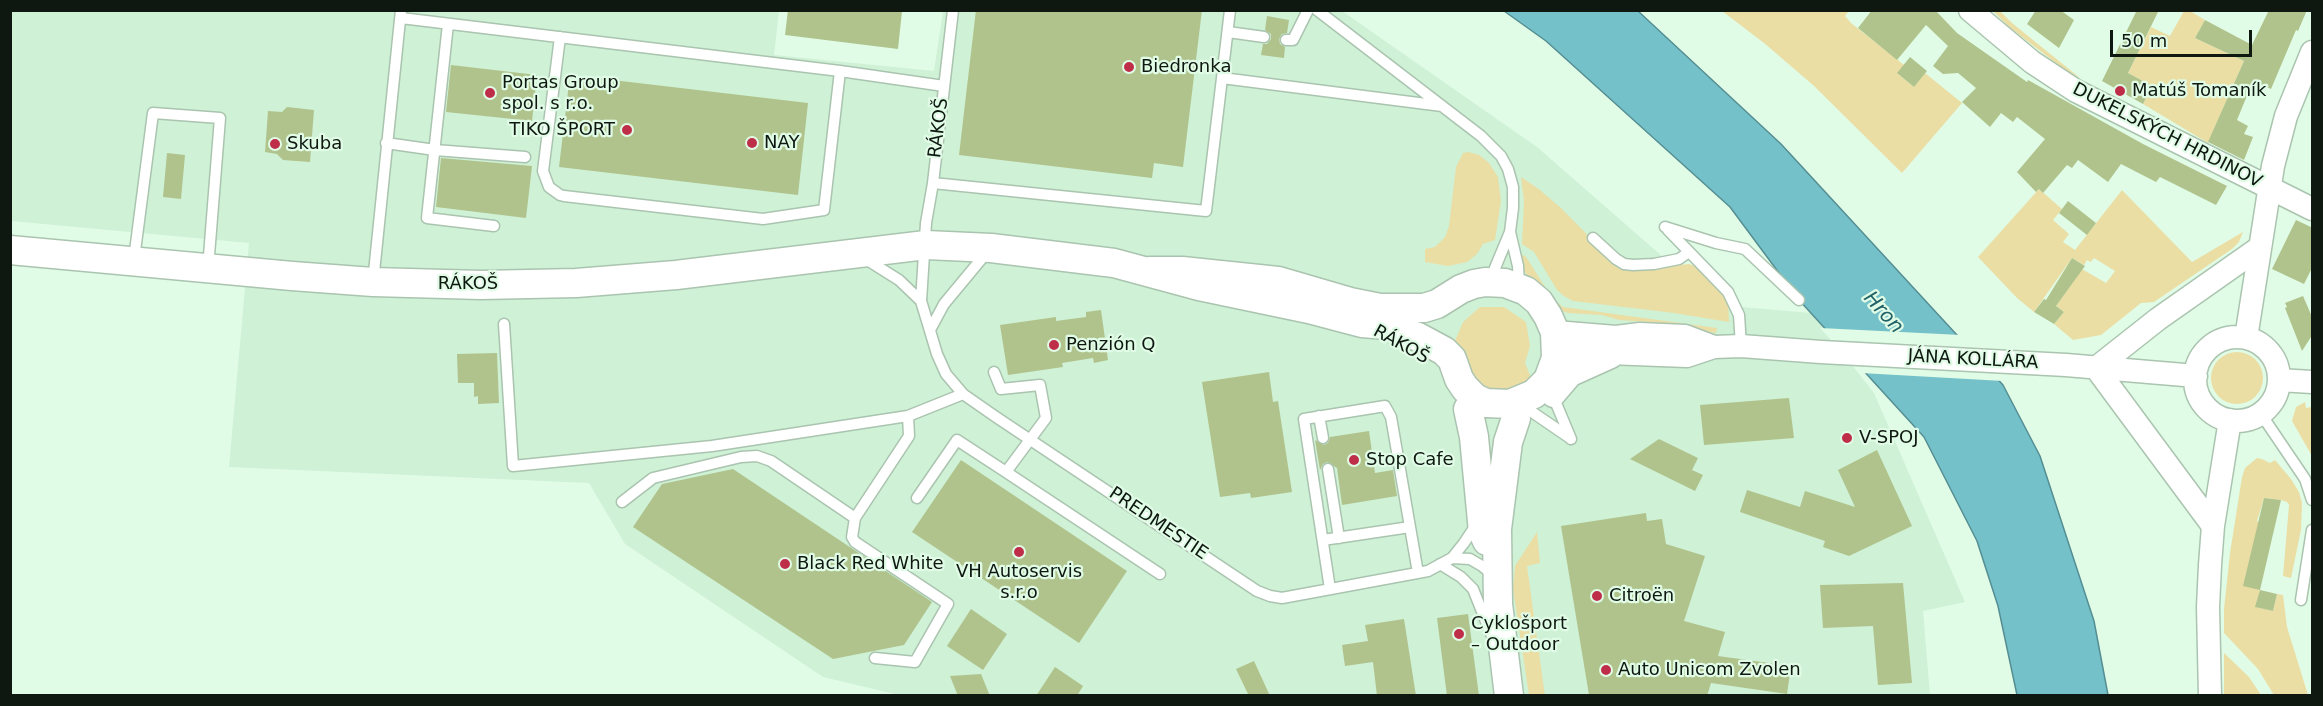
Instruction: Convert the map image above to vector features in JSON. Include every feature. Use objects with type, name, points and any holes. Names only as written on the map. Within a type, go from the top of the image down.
[{"type":"street","name":"DUKELSKÝCH HRDINOV","points":[[1970,10],[2015,50],[2062,83],[2313,209]]},
{"type":"street","points":[[2246,338],[2269,188],[2286,116],[2313,52]]},
{"type":"street","name":"RÁKOŠ","points":[[10,250],[373,282],[481,285],[576,283],[676,275],[926,245],[991,248],[1072,257],[1150,272],[1199,286],[1308,309],[1396,316],[1422,321],[1451,316]]},
{"type":"street","points":[[2213,526],[2096,368],[2158,319],[2259,248]]},
{"type":"street","points":[[1490,523],[1491,467],[1530,400],[1539,375],[1537,366],[1548,325],[1539,302],[1519,287],[1505,283],[1487,289],[1463,304],[1451,316],[1446,324],[1440,357],[1448,388],[1468,409],[1489,418],[1530,400]]},
{"type":"street","name":"RÁKOŠ","points":[[1371,315],[1424,308],[1447,300],[1461,289],[1487,289]]},
{"type":"street","points":[[1487,289],[1524,306],[1548,325]]},
{"type":"street","name":"RÁKOŠ","points":[[1371,315],[1387,326],[1418,337],[1440,357]]},
{"type":"street","name":"JÁNA KOLLÁRA","points":[[1548,325],[1616,337],[1640,334],[1685,336],[1714,347]]},
{"type":"street","points":[[2234,337],[2246,338],[2257,342],[2274,358],[2279,380],[2274,399],[2261,414],[2252,419],[2230,420],[2220,417],[2204,405],[2199,396],[2196,376],[2198,364],[2212,346],[2234,337]]},
{"type":"street","name":"JÁNA KOLLÁRA","points":[[1530,400],[1568,355],[1597,351],[1615,355],[1687,356],[1714,347],[1741,346],[2044,364],[2196,376]]},
{"type":"street","name":"JÁNA KOLLÁRA","points":[[1530,400],[1571,375],[1615,355]]},
{"type":"street","points":[[1440,357],[1452,359],[1459,379],[1475,398],[1486,403],[1530,400]]},
{"type":"street","points":[[2279,380],[2313,382]]},
{"type":"street","points":[[1468,409],[1490,523],[1509,696]]},
{"type":"street","points":[[2210,696],[2208,607],[2213,526],[2230,420]]},
{"type":"lane","name":"RÁKOŠ","points":[[926,245],[926,223],[933,183],[953,10]]},
{"type":"lane","points":[[933,183],[1206,211],[1230,10]]},
{"type":"lane","points":[[1286,40],[1293,40],[1308,10]]},
{"type":"lane","points":[[1317,10],[1481,136],[1501,156],[1508,169],[1513,187],[1510,232],[1518,266],[1519,287]]},
{"type":"lane","points":[[373,282],[401,14],[448,24],[840,71],[944,86]]},
{"type":"lane","points":[[448,24],[427,218],[494,226]]},
{"type":"lane","points":[[1228,32],[1264,37]]},
{"type":"lane","points":[[560,37],[543,171],[549,187],[564,196],[763,219],[824,210],[840,71]]},
{"type":"lane","points":[[1222,78],[1442,106]]},
{"type":"lane","points":[[133,260],[153,113],[220,118],[208,269]]},
{"type":"lane","points":[[386,142],[435,150],[525,157]]},
{"type":"lane","points":[[1741,346],[1739,315],[1728,292],[1665,227],[1716,243],[1745,249],[1799,300]]},
{"type":"lane","points":[[1487,289],[1510,232]]},
{"type":"lane","points":[[1593,238],[1624,264],[1654,264],[1679,259],[1689,252]]},
{"type":"lane","name":"PREDMESTIE","points":[[926,245],[921,301],[946,374],[963,394],[1257,591],[1282,598],[1428,571],[1452,558],[1490,523]]},
{"type":"lane","points":[[930,330],[949,297],[991,248]]},
{"type":"lane","points":[[853,252],[890,273],[921,301]]},
{"type":"lane","points":[[504,324],[513,466],[712,446],[908,416],[963,394]]},
{"type":"lane","points":[[994,372],[1001,389],[1040,385],[1046,418],[1006,472]]},
{"type":"lane","points":[[1330,589],[1304,419],[1319,416],[1385,406],[1391,417],[1418,573]]},
{"type":"lane","points":[[2261,414],[2305,479],[2313,500]]},
{"type":"lane","points":[[875,658],[915,662],[948,604],[855,542],[852,537],[855,518],[909,436],[908,416]]},
{"type":"lane","points":[[1319,416],[1323,438]]},
{"type":"lane","points":[[917,498],[957,440],[1161,574]]},
{"type":"lane","points":[[622,502],[653,478],[757,456],[771,461],[855,518]]},
{"type":"lane","points":[[1328,469],[1339,538]]},
{"type":"lane","points":[[1323,540],[1410,527]]},
{"type":"lane","points":[[2301,600],[2313,530]]},
{"type":"lane","points":[[1452,558],[1470,559],[1497,572]]},
{"type":"lane","points":[[1440,564],[1461,577],[1473,589],[1481,612],[1505,662]]},
{"type":"shaded area","points":[[10,11],[779,11],[774,55],[934,71],[943,11],[1342,11],[1537,147],[1718,305],[1811,313],[1874,393],[1965,602],[1923,611],[1930,695],[903,696],[823,677],[625,544],[589,483],[229,467],[249,243],[11,221]]},
{"type":"shaded area","points":[[1722,11],[1849,11],[1845,16],[1851,23],[1904,65],[1898,74],[1914,87],[1925,73],[1962,103],[1902,173],[1813,85]]},
{"type":"shaded area","points":[[1993,11],[2000,11],[2080,78],[2065,70],[2009,27]]},
{"type":"shaded area","points":[[2184,11],[2190,11],[2205,20],[2195,38],[2244,61],[2208,143],[2143,104],[2152,86],[2128,73],[2151,27],[2170,36]]},
{"type":"shaded area","points":[[1463,153],[1479,155],[1489,163],[1498,177],[1501,201],[1495,240],[1483,244],[1477,254],[1467,262],[1448,266],[1425,262],[1425,249],[1435,247],[1445,237],[1449,226],[1456,167]]},
{"type":"shaded area","points":[[1521,177],[1561,208],[1617,265],[1632,270],[1689,264],[1695,266],[1728,301],[1729,322],[1573,301],[1564,296],[1557,290],[1534,252],[1522,244],[1524,201]]},
{"type":"shaded area","points":[[2039,189],[2062,209],[2053,220],[2069,234],[2063,242],[2075,250],[2122,190],[2192,262],[2243,232],[2239,242],[2232,249],[2154,302],[2141,303],[2101,335],[2073,340],[2054,324],[2064,312],[2056,306],[2082,269],[2106,283],[2115,271],[2094,258],[2091,262],[2087,260],[2084,265],[2072,258],[2034,312],[2017,298],[1978,257]]},
{"type":"shaded area","points":[[1521,254],[1526,257],[1552,298],[1563,307],[1717,328],[1716,333],[1663,323],[1568,313],[1556,309],[1532,285],[1523,268]]},
{"type":"shaded area","points":[[1480,307],[1504,307],[1526,322],[1530,346],[1525,363],[1532,380],[1507,391],[1486,388],[1470,375],[1463,348],[1454,343],[1463,322]]},
{"type":"shaded area","points":[[2232,352],[2242,352],[2256,359],[2263,378],[2256,397],[2242,404],[2232,404],[2222,400],[2215,393],[2211,383],[2211,373],[2215,363],[2222,356]]},
{"type":"shaded area","points":[[2305,402],[2306,408],[2312,407],[2312,456],[2292,421],[2296,407]]},
{"type":"shaded area","points":[[2257,458],[2270,463],[2275,460],[2291,479],[2299,492],[2302,503],[2301,530],[2291,578],[2283,576],[2289,505],[2281,500],[2264,498],[2257,521],[2259,522],[2260,590],[2256,607],[2273,611],[2277,594],[2283,595],[2287,627],[2308,695],[2274,695],[2258,669],[2224,633],[2230,553],[2242,477],[2245,468]]},
{"type":"shaded area","points":[[1537,532],[1540,563],[1527,566],[1545,696],[1529,695],[1513,589],[1515,566]]},
{"type":"shaded area","points":[[2224,653],[2249,677],[2261,695],[2224,695]]},
{"type":"water","name":"Hron","points":[[1504,11],[1638,11],[1781,144],[2003,385],[2040,456],[2094,621],[2108,695],[2017,695],[1998,606],[1977,541],[1924,437],[1799,300],[1730,207],[1546,41]]},
{"type":"pier","points":[[1820,328],[1961,335],[2003,381],[1861,373]]},
{"type":"building","points":[[788,10],[902,11],[898,49],[785,35]]},
{"type":"building","points":[[976,10],[1202,10],[1183,167],[1154,163],[1152,178],[959,155]]},
{"type":"building","points":[[1872,10],[1938,10],[1937,12],[1957,33],[2027,82],[2028,80],[2143,144],[2227,186],[2216,205],[2160,177],[2156,182],[2121,164],[2108,182],[2078,160],[2072,168],[2067,165],[2043,193],[2039,189],[2036,192],[2017,172],[2045,139],[2017,117],[2013,122],[2001,113],[1990,127],[1962,102],[1976,88],[1958,73],[1943,74],[1933,66],[1948,46],[1926,25],[1897,60],[1858,28]]},
{"type":"building","points":[[2036,10],[2060,10],[2074,20],[2059,48],[2027,24]]},
{"type":"building","points":[[2137,10],[2159,10],[2128,73],[2152,86],[2143,104],[2102,81]]},
{"type":"building","points":[[2269,10],[2307,10],[2271,89],[2253,81],[2237,120],[2248,126],[2244,134],[2253,137],[2244,160],[2208,142],[2244,61],[2195,38],[2205,20],[2252,45]]},
{"type":"building","points":[[1267,16],[1289,20],[1287,33],[1282,34],[1279,39],[1280,44],[1285,47],[1284,58],[1261,55],[1263,44],[1267,44],[1271,39],[1271,34],[1265,30]]},
{"type":"building","points":[[1910,57],[1927,71],[1914,87],[1897,73]]},
{"type":"building","name":"Portas Group spol. s r.o.","points":[[451,65],[537,75],[532,121],[446,112]]},
{"type":"building","points":[[570,75],[808,103],[798,195],[559,167]]},
{"type":"building","points":[[287,107],[314,110],[310,162],[283,160],[277,154],[265,152],[268,111],[282,112]]},
{"type":"building","points":[[167,153],[185,155],[181,199],[163,197]]},
{"type":"building","points":[[441,158],[532,166],[526,218],[436,207]]},
{"type":"building","points":[[2068,201],[2096,223],[2087,235],[2059,213]]},
{"type":"building","points":[[2296,220],[2313,228],[2313,266],[2304,284],[2272,269]]},
{"type":"building","points":[[2072,258],[2085,266],[2056,306],[2064,312],[2054,324],[2034,312],[2044,299],[2046,300]]},
{"type":"building","points":[[2303,296],[2313,319],[2313,334],[2302,351],[2285,303]]},
{"type":"building","points":[[1101,310],[1108,360],[1094,363],[1093,358],[1062,363],[1063,367],[1008,375],[1000,325],[1056,317],[1056,321],[1086,317],[1086,312]]},
{"type":"building","points":[[497,353],[499,403],[478,404],[478,396],[474,397],[474,383],[458,383],[457,354]]},
{"type":"building","points":[[1269,372],[1273,402],[1278,401],[1292,492],[1251,498],[1250,493],[1220,497],[1202,382]]},
{"type":"building","points":[[1789,398],[1794,438],[1704,445],[1700,405]]},
{"type":"building","points":[[1369,431],[1375,473],[1393,470],[1397,496],[1342,505],[1337,468],[1327,462],[1320,470],[1315,440],[1324,445],[1328,443],[1330,437]]},
{"type":"building","points":[[1659,439],[1698,458],[1692,470],[1703,475],[1695,491],[1630,459]]},
{"type":"building","points":[[1877,450],[1912,526],[1849,556],[1823,547],[1825,541],[1740,512],[1747,490],[1800,507],[1805,491],[1855,507],[1838,470]]},
{"type":"building","points":[[961,460],[1127,571],[1079,643],[912,532]]},
{"type":"building","points":[[733,469],[932,602],[904,645],[833,659],[633,527],[662,484]]},
{"type":"building","points":[[2264,498],[2281,500],[2260,590],[2243,586]]},
{"type":"building","points":[[1646,513],[1647,521],[1662,519],[1666,544],[1705,556],[1684,621],[1725,632],[1718,656],[1791,666],[1787,694],[1711,683],[1707,696],[1589,695],[1561,526]]},
{"type":"building","points":[[1903,583],[1912,683],[1878,685],[1873,626],[1823,628],[1820,585]]},
{"type":"building","points":[[2260,590],[2277,594],[2273,611],[2255,607]]},
{"type":"building","points":[[971,609],[1007,634],[983,670],[947,646]]},
{"type":"building","points":[[1468,614],[1479,696],[1447,696],[1437,618]]},
{"type":"building","points":[[1404,619],[1416,696],[1377,696],[1373,662],[1345,666],[1342,645],[1368,641],[1365,625]]},
{"type":"building","points":[[1254,661],[1270,696],[1249,696],[1236,669]]},
{"type":"building","points":[[1055,667],[1083,686],[1077,696],[1036,696]]},
{"type":"building","points":[[981,674],[990,696],[958,696],[950,676]]},
{"type":"place","name":"Biedronka","points":[[1129,67]]},
{"type":"place","name":"Matúš Tomaník","points":[[2120,91]]},
{"type":"place","name":"Portas Group spol. s r.o.","points":[[490,93]]},
{"type":"place","name":"TIKO ŠPORT","points":[[627,130]]},
{"type":"place","name":"NAY","points":[[752,143]]},
{"type":"place","name":"Skuba","points":[[275,144]]},
{"type":"place","name":"Penzión Q","points":[[1054,345]]},
{"type":"place","name":"V-SPOJ","points":[[1847,438]]},
{"type":"place","name":"Stop Cafe","points":[[1354,460]]},
{"type":"place","name":"VH Autoservis s.r.o","points":[[1019,552]]},
{"type":"place","name":"Black Red White","points":[[785,564]]},
{"type":"place","name":"Citroën","points":[[1597,596]]},
{"type":"place","name":"Cyklošport – Outdoor","points":[[1459,634]]},
{"type":"place","name":"Auto Unicom Zvolen","points":[[1606,670]]}]
